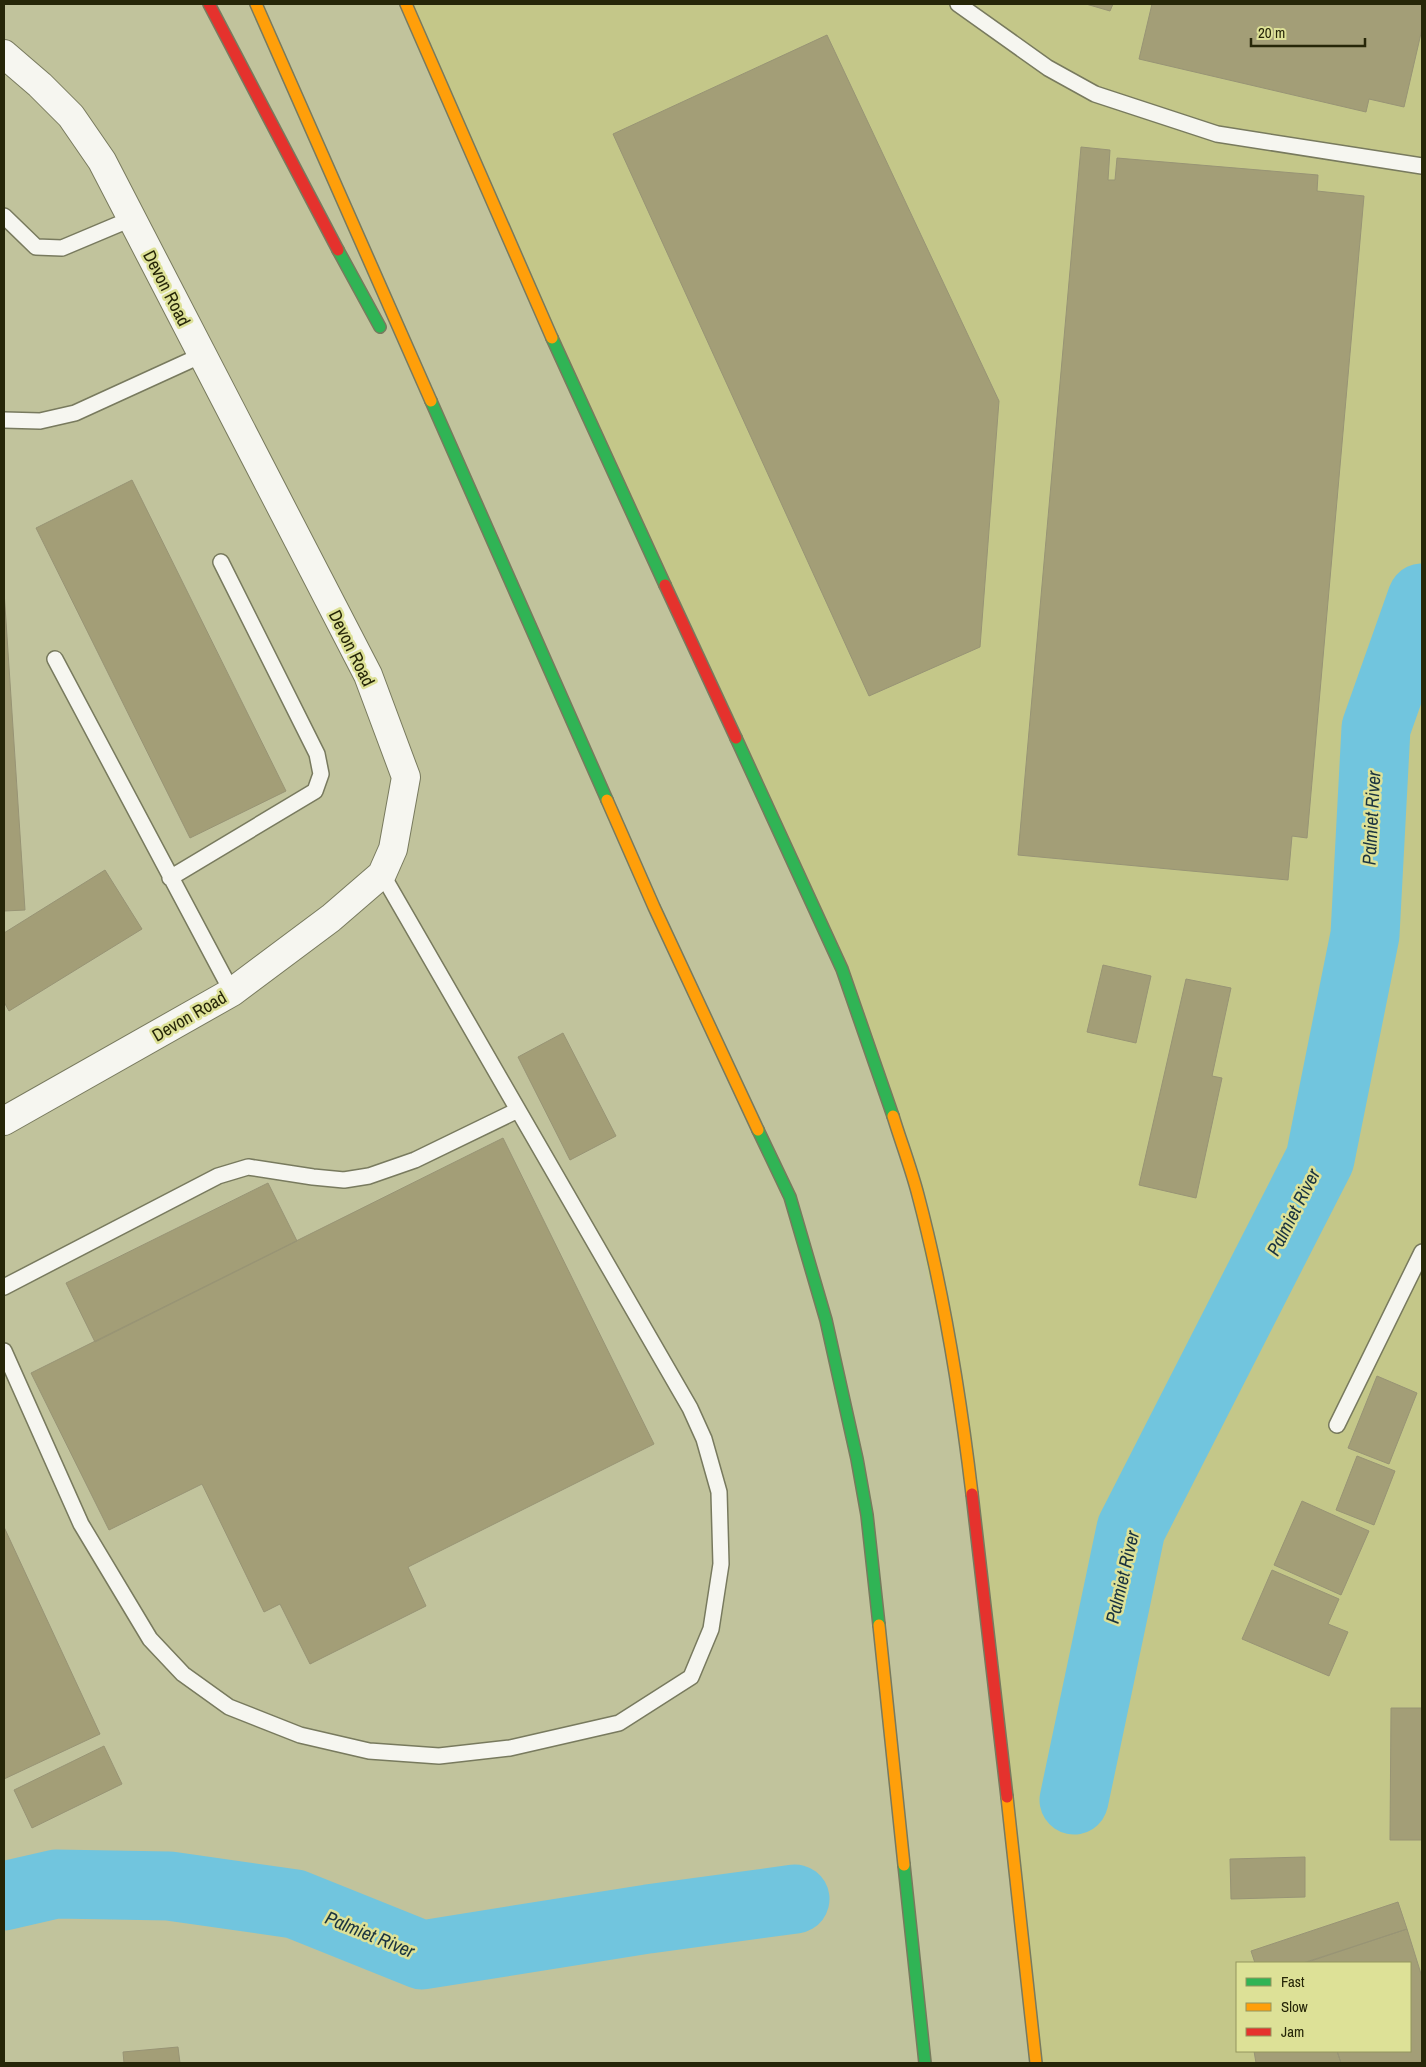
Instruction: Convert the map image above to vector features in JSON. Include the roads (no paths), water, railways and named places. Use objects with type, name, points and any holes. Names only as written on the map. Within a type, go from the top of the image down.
[{"type":"highway","points":[[209,4],[287,155],[384,334]]},
{"type":"highway","points":[[256,4],[658,916],[790,1197],[826,1320],[857,1458],[867,1516],[925,2063]]},
{"type":"highway","points":[[406,4],[545,323],[842,968],[883,1084],[918,1194],[941,1296],[961,1403],[986,1608],[1036,2063]]},
{"type":"highway","points":[[395,349],[424,386]]},
{"type":"street","name":"Devon Road","points":[[4,54],[40,85],[71,116],[102,162],[368,675],[406,777],[393,849],[382,874],[331,918],[232,992],[4,1121]]},
{"type":"lane","points":[[958,4],[1048,68],[1095,94],[1217,134],[1422,166]]},
{"type":"lane","points":[[4,216],[36,247],[62,248],[132,220]]},
{"type":"lane","points":[[4,420],[40,420],[75,413],[202,355]]},
{"type":"lane","points":[[170,878],[314,791],[322,774],[317,754],[221,562]]},
{"type":"lane","points":[[55,659],[232,992]]},
{"type":"lane","points":[[4,1351],[81,1524],[150,1639],[183,1674],[229,1707],[300,1735],[369,1751],[439,1756],[510,1748],[619,1723],[691,1677],[711,1629],[721,1564],[719,1492],[704,1439],[690,1408],[382,874]]},
{"type":"lane","points":[[4,1287],[218,1176],[248,1167],[344,1180],[369,1176],[415,1160],[518,1110]]},
{"type":"lane","points":[[1337,1425],[1422,1252]]},
{"type":"waterway","name":"Palmiet River","points":[[1074,1800],[1131,1529],[1320,1159],[1365,935],[1376,728],[1422,598]]},
{"type":"waterway","name":"Palmiet River","points":[[4,1896],[56,1884],[169,1886],[295,1904],[422,1955],[648,1919],[795,1899]]}]
